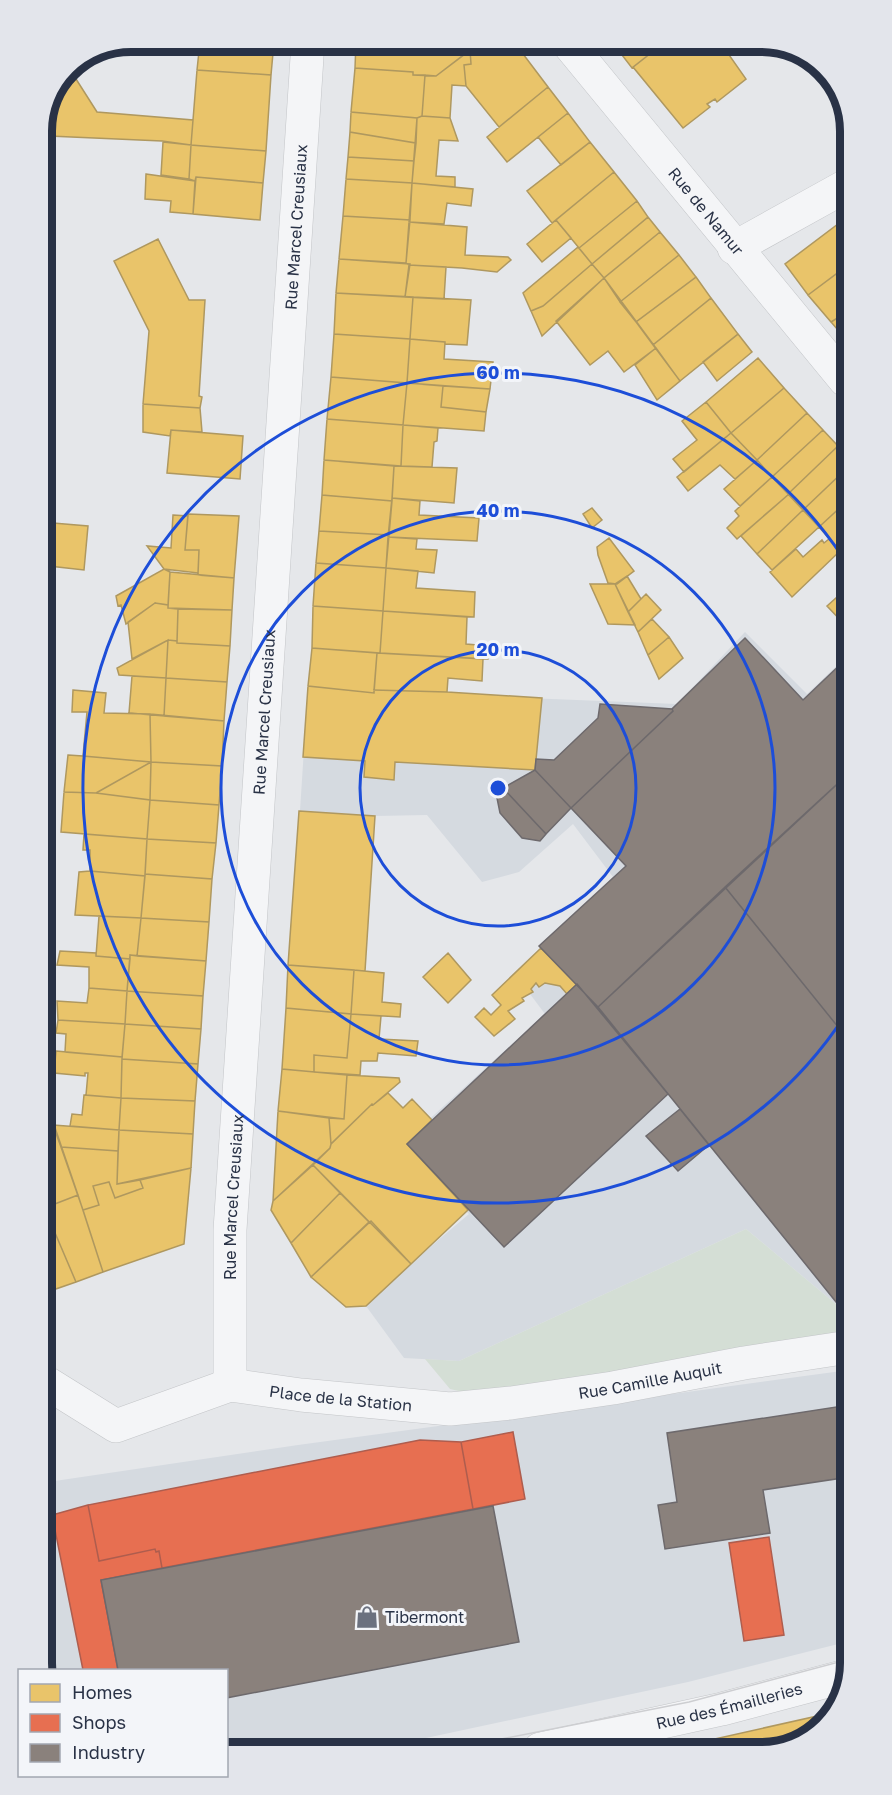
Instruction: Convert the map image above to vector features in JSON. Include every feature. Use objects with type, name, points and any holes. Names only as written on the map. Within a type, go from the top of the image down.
[{"type":"street","name":"Rue Marcel Creusiaux","points":[[230,1385],[230,1230],[307,52]]},
{"type":"street","name":"Rue de Namur","points":[[576,53],[840,375]]},
{"type":"street","points":[[734,248],[840,189]]},
{"type":"street","name":"Rue Camille Auquit","points":[[450,1409],[602,1390],[744,1363],[840,1348]]},
{"type":"street","points":[[52,1386],[116,1426],[230,1385]]},
{"type":"street","name":"Place de la Station","points":[[230,1385],[301,1395],[450,1409]]},
{"type":"street","name":"Rue des Émailleries","points":[[572,1742],[722,1709],[838,1678]]},
{"type":"shaded area","points":[[745,632],[807,694],[840,663],[840,1307],[746,1229],[459,1361],[404,1358],[366,1306],[410,1264],[469,1214],[402,1149],[413,1134],[545,1014],[515,974],[613,877],[573,824],[519,872],[482,882],[427,815],[375,816],[300,811],[308,686],[374,692],[677,704]]},
{"type":"shaded area","points":[[746,1229],[840,1307],[840,1348],[511,1403],[450,1389],[425,1359],[459,1361]]},
{"type":"shaded area","points":[[840,1371],[840,1644],[688,1682],[407,1742],[228,1742],[228,1669],[53,1669],[52,1481],[298,1445]]},
{"type":"building: Homes","points":[[199,52],[273,52],[271,75],[197,70]]},
{"type":"building: Homes","points":[[356,52],[467,53],[436,76],[355,68]]},
{"type":"building: Homes","points":[[467,53],[470,53],[471,64],[464,65],[466,86],[452,85],[450,118],[422,116],[425,75],[436,76]]},
{"type":"building: Homes","points":[[470,53],[522,53],[548,87],[499,127],[466,86],[464,65],[471,64]]},
{"type":"building: Homes","points":[[620,53],[651,53],[632,68]]},
{"type":"building: Homes","points":[[651,53],[728,53],[746,79],[717,102],[715,99],[707,104],[710,107],[683,128],[633,67]]},
{"type":"building: Homes","points":[[355,68],[425,75],[422,116],[417,118],[351,112]]},
{"type":"building: Homes","points":[[197,70],[271,75],[266,151],[191,145]]},
{"type":"building: Homes","points":[[75,77],[97,112],[193,120],[191,145],[162,141],[53,136],[58,101]]},
{"type":"building: Homes","points":[[548,87],[568,113],[507,162],[487,137]]},
{"type":"building: Homes","points":[[351,112],[417,118],[416,143],[350,132]]},
{"type":"building: Homes","points":[[568,113],[590,142],[561,165],[538,137]]},
{"type":"building: Homes","points":[[422,116],[450,118],[458,141],[439,140],[436,176],[455,177],[455,187],[412,183],[417,118]]},
{"type":"building: Homes","points":[[350,132],[416,143],[414,161],[348,157]]},
{"type":"building: Homes","points":[[163,142],[191,145],[189,179],[161,175]]},
{"type":"building: Homes","points":[[590,142],[614,172],[552,223],[527,191]]},
{"type":"building: Homes","points":[[191,145],[266,151],[263,183],[196,177],[195,181],[189,179]]},
{"type":"building: Homes","points":[[348,157],[414,161],[412,183],[346,179]]},
{"type":"building: Homes","points":[[614,172],[637,201],[579,248],[556,220]]},
{"type":"building: Homes","points":[[146,174],[195,181],[193,214],[170,212],[171,201],[145,199]]},
{"type":"building: Homes","points":[[196,177],[263,183],[260,220],[193,214]]},
{"type":"building: Homes","points":[[346,179],[412,183],[410,220],[343,216]]},
{"type":"building: Homes","points":[[412,183],[473,189],[471,206],[447,203],[444,224],[409,222]]},
{"type":"building: Homes","points":[[637,201],[648,217],[592,264],[579,248]]},
{"type":"building: Homes","points":[[343,216],[410,220],[406,263],[339,259]]},
{"type":"building: Homes","points":[[648,217],[660,232],[604,278],[592,264]]},
{"type":"building: Homes","points":[[556,220],[571,238],[542,262],[527,244]]},
{"type":"building: Homes","points":[[409,222],[467,227],[465,255],[508,257],[511,260],[497,272],[409,265],[406,263]]},
{"type":"building: Homes","points":[[840,223],[840,271],[808,295],[785,264]]},
{"type":"building: Homes","points":[[660,232],[679,255],[620,302],[604,278]]},
{"type":"building: Homes","points":[[158,239],[189,300],[205,300],[200,408],[143,404],[149,331],[114,261]]},
{"type":"building: Homes","points":[[578,247],[592,264],[543,306],[531,311],[523,293]]},
{"type":"building: Homes","points":[[679,255],[696,277],[636,322],[620,302]]},
{"type":"building: Homes","points":[[339,259],[410,264],[405,297],[336,293]]},
{"type":"building: Homes","points":[[592,264],[604,278],[542,336],[531,311],[543,306]]},
{"type":"building: Homes","points":[[409,265],[446,267],[444,299],[405,297]]},
{"type":"building: Homes","points":[[840,271],[840,316],[831,322],[808,295]]},
{"type":"building: Homes","points":[[696,277],[711,298],[653,345],[636,322]]},
{"type":"building: Homes","points":[[604,278],[656,348],[624,372],[608,351],[590,365],[556,321]]},
{"type":"building: Homes","points":[[336,293],[413,297],[410,339],[334,334]]},
{"type":"building: Homes","points":[[413,297],[471,300],[467,345],[410,339]]},
{"type":"building: Homes","points":[[711,298],[738,334],[680,381],[653,345]]},
{"type":"building: Homes","points":[[840,316],[840,332],[831,322]]},
{"type":"building: Homes","points":[[334,334],[410,339],[407,383],[331,377]]},
{"type":"building: Homes","points":[[738,334],[752,352],[717,381],[703,362]]},
{"type":"building: Homes","points":[[410,339],[445,342],[444,359],[493,362],[490,389],[407,383]]},
{"type":"building: Homes","points":[[656,348],[680,381],[657,400],[635,365]]},
{"type":"building: Homes","points":[[758,358],[784,388],[731,433],[706,402]]},
{"type":"building: Homes","points":[[331,377],[407,383],[403,425],[327,419]]},
{"type":"building: Homes","points":[[407,383],[443,386],[441,407],[486,412],[484,431],[403,425]]},
{"type":"building: Homes","points":[[443,386],[490,389],[486,412],[441,407]]},
{"type":"building: Homes","points":[[784,388],[807,413],[757,460],[731,433]]},
{"type":"building: Homes","points":[[706,402],[731,433],[684,472],[673,459],[697,440],[682,421]]},
{"type":"building: Homes","points":[[143,404],[200,408],[202,432],[171,430],[170,436],[143,432]]},
{"type":"building: Homes","points":[[807,413],[823,430],[772,477],[757,460]]},
{"type":"building: Homes","points":[[327,419],[403,425],[401,466],[324,460]]},
{"type":"building: Homes","points":[[403,425],[438,428],[437,441],[434,442],[432,467],[401,466]]},
{"type":"building: Homes","points":[[171,430],[243,436],[240,479],[167,473]]},
{"type":"building: Homes","points":[[823,430],[838,446],[788,494],[772,477]]},
{"type":"building: Homes","points":[[731,433],[757,460],[735,479],[720,465],[688,491],[677,477]]},
{"type":"building: Homes","points":[[838,446],[840,448],[840,475],[803,510],[788,494]]},
{"type":"building: Homes","points":[[324,460],[394,466],[392,501],[322,495]]},
{"type":"building: Homes","points":[[757,460],[772,477],[740,506],[724,489]]},
{"type":"building: Homes","points":[[394,466],[457,468],[454,503],[392,498]]},
{"type":"building: Homes","points":[[840,475],[840,508],[819,527],[803,510]]},
{"type":"building: Homes","points":[[772,477],[789,494],[737,539],[727,528],[739,516],[735,511]]},
{"type":"building: Homes","points":[[789,494],[803,510],[757,554],[741,536]]},
{"type":"building: Homes","points":[[322,495],[392,501],[389,535],[319,531]]},
{"type":"building: Homes","points":[[392,498],[420,501],[419,515],[479,518],[477,541],[388,537]]},
{"type":"building: Homes","points":[[592,508],[602,520],[592,528],[583,514]]},
{"type":"building: Homes","points":[[840,508],[840,551],[819,527]]},
{"type":"building: Homes","points":[[803,510],[819,527],[772,570],[757,554]]},
{"type":"building: Homes","points":[[188,514],[239,516],[234,578],[198,575],[199,550],[185,550]]},
{"type":"building: Homes","points":[[173,515],[188,516],[185,550],[199,550],[198,573],[164,569],[147,546],[171,548]]},
{"type":"building: Homes","points":[[53,523],[88,526],[84,570],[53,566]]},
{"type":"building: Homes","points":[[319,531],[389,535],[386,568],[316,563]]},
{"type":"building: Homes","points":[[388,537],[417,539],[416,549],[437,550],[434,573],[386,568]]},
{"type":"building: Homes","points":[[609,538],[634,571],[617,584],[608,583],[598,555],[597,547]]},
{"type":"building: Homes","points":[[829,539],[840,551],[792,597],[770,572],[796,549],[803,557],[822,540],[824,543]]},
{"type":"building: Homes","points":[[316,563],[386,568],[383,611],[313,606]]},
{"type":"building: Homes","points":[[386,568],[418,571],[416,588],[475,592],[474,617],[383,611]]},
{"type":"building: Homes","points":[[164,569],[170,572],[168,605],[155,603],[126,624],[116,596]]},
{"type":"building: Homes","points":[[170,572],[234,578],[232,610],[168,608]]},
{"type":"building: Homes","points":[[627,576],[641,599],[628,612],[615,584]]},
{"type":"building: Homes","points":[[590,584],[615,584],[635,625],[608,624]]},
{"type":"building: Homes","points":[[646,594],[661,610],[638,632],[628,612]]},
{"type":"building: Homes","points":[[840,594],[840,620],[827,606]]},
{"type":"building: Homes","points":[[155,603],[178,609],[177,641],[168,640],[132,659],[128,622]]},
{"type":"building: Homes","points":[[313,606],[383,611],[380,653],[312,648]]},
{"type":"building: Homes","points":[[178,609],[232,610],[230,646],[177,643]]},
{"type":"building: Homes","points":[[383,611],[467,617],[466,644],[489,646],[488,659],[380,653]]},
{"type":"building: Homes","points":[[652,619],[669,637],[648,655],[638,632]]},
{"type":"building: Homes","points":[[669,637],[683,658],[659,679],[648,655]]},
{"type":"building: Homes","points":[[168,640],[177,641],[177,643],[230,646],[227,682],[166,678]]},
{"type":"building: Homes","points":[[168,640],[166,678],[119,675],[117,668]]},
{"type":"building: Homes","points":[[312,648],[377,653],[374,693],[308,686]]},
{"type":"building: Homes","points":[[377,653],[483,659],[482,681],[448,678],[447,692],[374,690]]},
{"type":"building: Homes","points":[[132,676],[166,678],[164,716],[129,713]]},
{"type":"building: Homes","points":[[166,678],[227,682],[224,721],[164,716]]},
{"type":"building: Homes","points":[[308,686],[374,693],[374,690],[447,692],[542,698],[535,770],[395,762],[394,780],[364,777],[365,761],[303,757]]},
{"type":"building: Homes","points":[[73,690],[106,693],[104,713],[150,714],[151,762],[83,756],[87,712],[72,712]]},
{"type":"building: Homes","points":[[150,714],[224,721],[222,766],[151,762]]},
{"type":"building: Homes","points":[[68,755],[151,762],[96,793],[64,792]]},
{"type":"building: Homes","points":[[151,762],[222,766],[219,805],[150,800]]},
{"type":"building: Homes","points":[[151,762],[150,800],[96,793]]},
{"type":"building: Homes","points":[[64,792],[96,793],[150,800],[147,839],[61,832]]},
{"type":"building: Homes","points":[[150,800],[219,805],[216,843],[147,839]]},
{"type":"building: Homes","points":[[299,811],[375,816],[365,971],[288,965]]},
{"type":"building: Homes","points":[[84,834],[147,839],[145,876],[90,871],[90,850],[83,850]]},
{"type":"building: Homes","points":[[147,839],[216,843],[212,879],[145,874]]},
{"type":"building: Homes","points":[[79,872],[145,876],[141,918],[75,915]]},
{"type":"building: Homes","points":[[145,874],[212,879],[209,922],[141,918]]},
{"type":"building: Homes","points":[[99,916],[141,918],[137,956],[130,955],[130,959],[96,956]]},
{"type":"building: Homes","points":[[141,918],[209,922],[206,961],[137,956]]},
{"type":"building: Homes","points":[[541,948],[577,984],[567,994],[560,986],[545,983],[539,987],[536,983],[531,989],[533,992],[522,998],[524,1001],[508,1011],[515,1019],[494,1036],[475,1017],[484,1008],[491,1015],[501,1005],[492,995]]},
{"type":"building: Homes","points":[[60,951],[96,953],[96,956],[130,959],[127,991],[89,988],[89,967],[57,965]]},
{"type":"building: Homes","points":[[448,953],[471,980],[448,1003],[423,977]]},
{"type":"building: Homes","points":[[130,955],[206,961],[203,996],[127,991]]},
{"type":"building: Homes","points":[[288,965],[354,970],[351,1014],[286,1008]]},
{"type":"building: Homes","points":[[354,970],[384,973],[382,1002],[401,1004],[400,1017],[351,1014]]},
{"type":"building: Homes","points":[[89,988],[127,991],[125,1024],[58,1020],[57,1001],[87,1003]]},
{"type":"building: Homes","points":[[127,991],[203,996],[201,1029],[125,1024]]},
{"type":"building: Homes","points":[[286,1008],[351,1014],[347,1058],[314,1055],[314,1072],[282,1069]]},
{"type":"building: Homes","points":[[351,1014],[381,1016],[379,1039],[418,1041],[416,1056],[378,1053],[377,1061],[361,1061],[360,1075],[314,1072],[314,1055],[347,1058]]},
{"type":"building: Homes","points":[[58,1020],[125,1024],[122,1057],[65,1052],[66,1034],[56,1033]]},
{"type":"building: Homes","points":[[125,1024],[201,1029],[198,1064],[122,1059]]},
{"type":"building: Homes","points":[[56,1051],[122,1057],[121,1098],[86,1095],[88,1073],[85,1073],[85,1076],[54,1073]]},
{"type":"building: Homes","points":[[122,1059],[198,1064],[195,1101],[121,1098]]},
{"type":"building: Homes","points":[[282,1069],[347,1075],[344,1119],[278,1111]]},
{"type":"building: Homes","points":[[347,1075],[399,1078],[400,1082],[372,1104],[331,1144],[329,1118],[344,1119]]},
{"type":"building: Homes","points":[[388,1093],[403,1108],[412,1099],[432,1120],[407,1144],[468,1210],[411,1264],[313,1165],[372,1104]]},
{"type":"building: Homes","points":[[84,1095],[121,1098],[119,1130],[70,1126],[72,1114],[82,1115]]},
{"type":"building: Homes","points":[[121,1098],[195,1101],[193,1134],[119,1130]]},
{"type":"building: Homes","points":[[278,1111],[329,1118],[331,1144],[330,1148],[273,1201]]},
{"type":"building: Homes","points":[[52,1120],[78,1195],[52,1205]]},
{"type":"building: Homes","points":[[53,1125],[119,1130],[118,1151],[61,1147]]},
{"type":"building: Homes","points":[[119,1130],[193,1134],[191,1168],[117,1184]]},
{"type":"building: Homes","points":[[61,1147],[118,1151],[117,1184],[140,1180],[143,1188],[115,1198],[109,1182],[93,1186],[99,1205],[83,1210]]},
{"type":"building: Homes","points":[[313,1165],[340,1193],[291,1243],[271,1210],[273,1201]]},
{"type":"building: Homes","points":[[191,1168],[184,1244],[103,1272],[83,1210],[99,1205],[93,1186],[109,1182],[115,1198],[143,1188],[140,1180]]},
{"type":"building: Homes","points":[[340,1193],[369,1222],[311,1277],[291,1243]]},
{"type":"building: Homes","points":[[78,1195],[103,1272],[76,1282],[52,1226],[52,1205]]},
{"type":"building: Homes","points":[[371,1221],[411,1264],[366,1306],[346,1307],[311,1277]]},
{"type":"building: Homes","points":[[52,1226],[76,1282],[52,1290]]},
{"type":"building: Homes","points":[[821,1715],[805,1729],[791,1737],[776,1741],[701,1742]]},
{"type":"building: Shops","points":[[513,1432],[525,1499],[473,1509],[461,1442]]},
{"type":"building: Shops","points":[[420,1440],[461,1442],[473,1509],[162,1568],[159,1551],[156,1552],[155,1549],[99,1561],[88,1505]]},
{"type":"building: Shops","points":[[88,1505],[99,1561],[155,1549],[156,1552],[159,1551],[162,1568],[101,1580],[118,1669],[83,1669],[52,1515]]},
{"type":"building: Shops","points":[[769,1537],[784,1635],[744,1641],[729,1543]]},
{"type":"building: Industry","points":[[745,638],[803,700],[840,665],[840,782],[598,1007],[539,946],[626,866],[571,808],[673,711],[672,709]]},
{"type":"building: Industry","points":[[600,704],[672,709],[673,711],[571,808],[535,770],[536,759],[554,760],[598,718]]},
{"type":"building: Industry","points":[[535,770],[571,808],[546,834],[503,788]]},
{"type":"building: Industry","points":[[840,782],[840,1029],[725,887]]},
{"type":"building: Industry","points":[[503,788],[546,834],[540,841],[522,838],[500,813],[496,793]]},
{"type":"building: Industry","points":[[725,887],[840,1029],[840,1307],[598,1007]]},
{"type":"building: Industry","points":[[577,984],[668,1094],[504,1247],[407,1144]]},
{"type":"building: Industry","points":[[680,1109],[709,1145],[678,1171],[646,1136]]},
{"type":"building: Industry","points":[[840,1406],[840,1478],[763,1490],[770,1533],[665,1549],[658,1505],[677,1502],[667,1433]]},
{"type":"building: Industry","points":[[493,1506],[519,1642],[228,1698],[228,1669],[118,1669],[101,1580]]},
{"type":"tram line","points":[[486,1742],[689,1702],[840,1662]]},
{"type":"place","name":"Tibermont","points":[[367,1617]]}]
